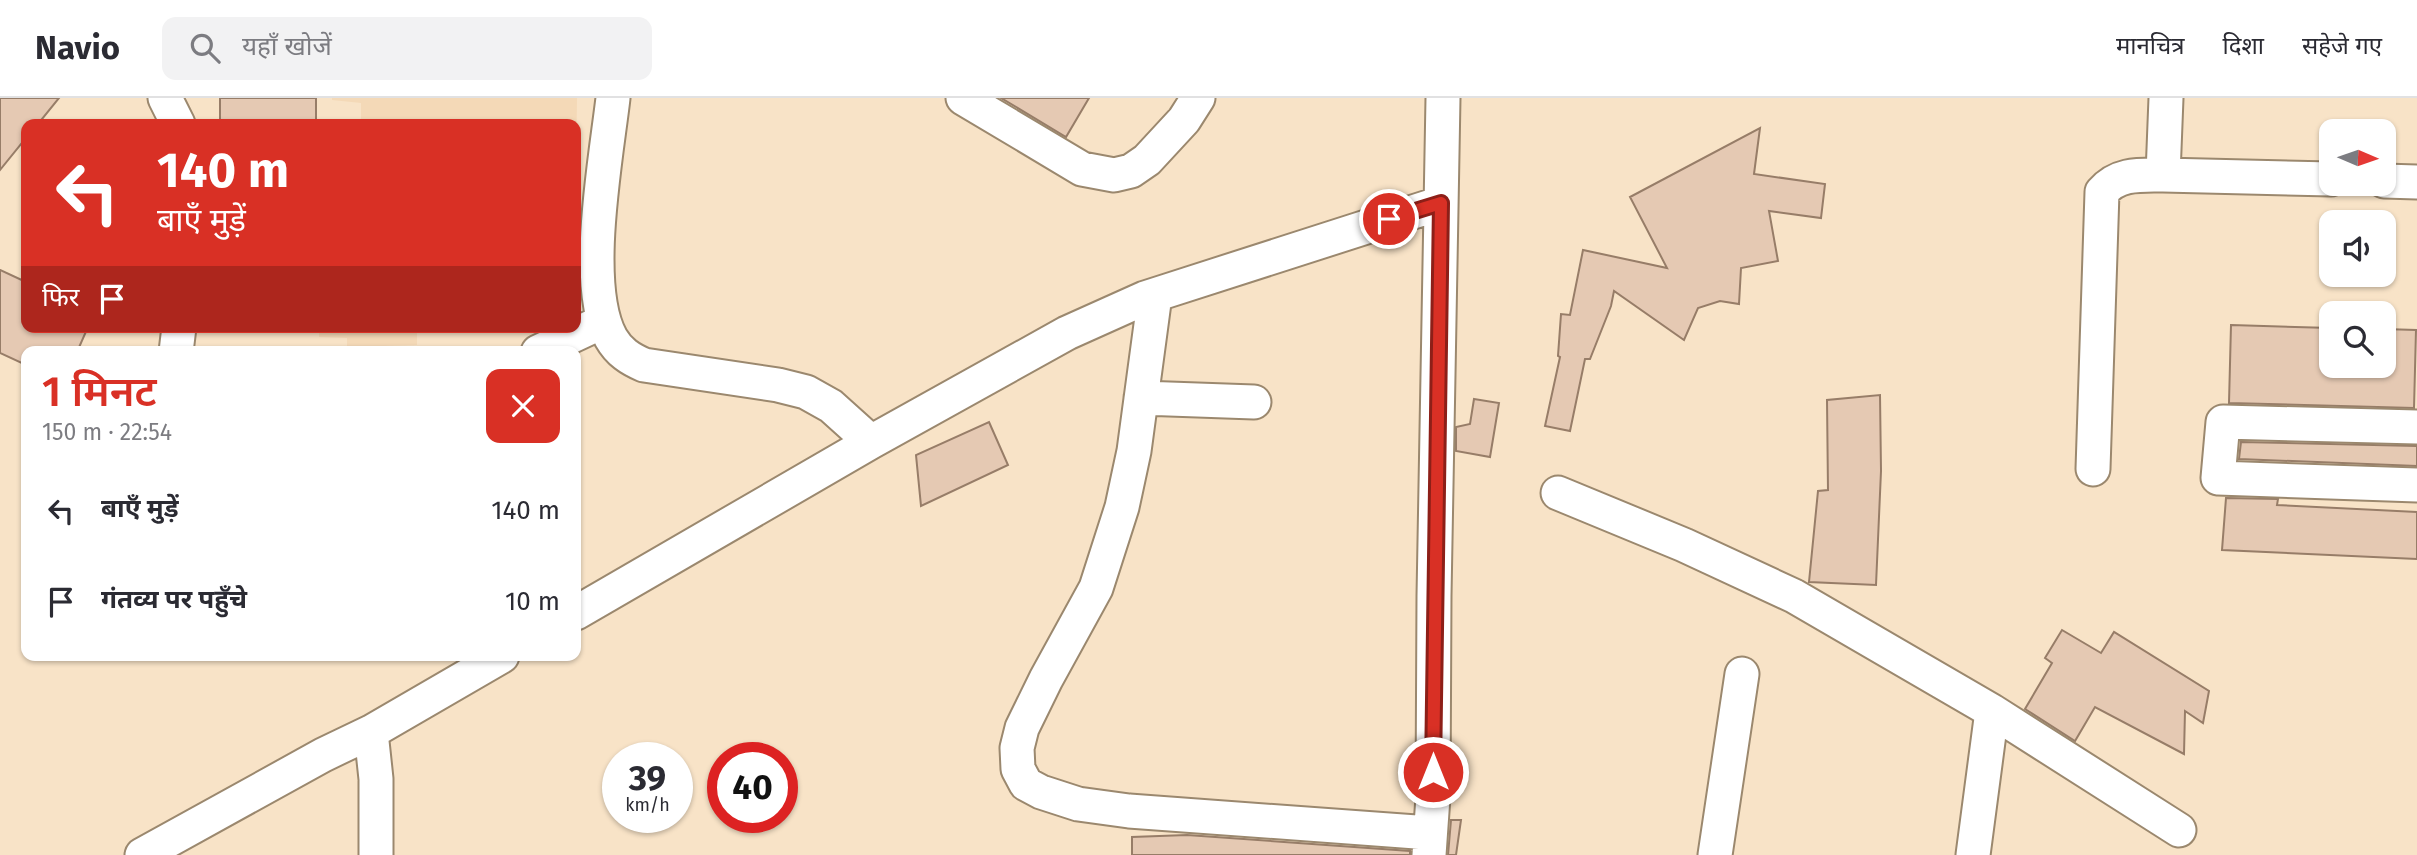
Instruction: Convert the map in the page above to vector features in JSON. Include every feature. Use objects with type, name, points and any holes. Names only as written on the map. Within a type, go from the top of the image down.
[{"type":"street","points":[[165,98],[176,119]]},
{"type":"street","points":[[613,98],[597,257],[598,292],[604,321],[620,350],[644,365],[778,385],[806,392],[831,406],[871,442]]},
{"type":"street","points":[[964,98],[1082,169],[1114,174],[1131,171],[1147,160],[1184,120],[1198,98]]},
{"type":"street","points":[[1155,295],[1133,451],[1122,508],[1096,587],[1022,728],[1017,748],[1018,769],[1026,783],[1041,792],[1078,804],[1430,844],[1443,98]]},
{"type":"street","points":[[2163,175],[2166,98]]},
{"type":"street","points":[[2093,469],[2102,192],[2109,183],[2130,176],[2163,175],[2319,180]]},
{"type":"street","points":[[2396,181],[2417,182]]},
{"type":"street","points":[[581,610],[871,442],[1067,333],[1155,295],[1441,203]]},
{"type":"street","points":[[581,332],[604,321]]},
{"type":"street","points":[[551,346],[578,333]]},
{"type":"street","points":[[1141,398],[1254,402]]},
{"type":"street","points":[[2417,427],[2223,422],[2218,478],[2417,485]]},
{"type":"street","points":[[1558,493],[1684,545],[1794,596],[1992,711],[2179,830]]},
{"type":"street","points":[[142,855],[300,768],[371,733],[493,661]]},
{"type":"street","points":[[1715,855],[1742,674]]},
{"type":"street","points":[[1973,855],[1992,711]]},
{"type":"street","points":[[371,733],[376,779],[376,855]]},
{"type":"shaded area","points":[[577,98],[577,119],[361,119],[361,103],[332,100]]},
{"type":"shaded area","points":[[319,333],[417,333],[417,345],[347,346],[347,338],[319,337]]},
{"type":"building","points":[[0,98],[59,98],[42,119],[21,119],[21,144],[0,170]]},
{"type":"building","points":[[220,98],[316,98],[316,119],[220,119]]},
{"type":"building","points":[[1001,98],[1089,98],[1066,137]]},
{"type":"building","points":[[1760,128],[1754,174],[1825,184],[1821,218],[1769,211],[1778,261],[1741,268],[1739,304],[1720,301],[1698,308],[1684,340],[1614,291],[1611,306],[1590,359],[1585,359],[1570,431],[1545,426],[1560,357],[1561,314],[1570,315],[1583,250],[1667,268],[1630,197]]},
{"type":"building","points":[[0,270],[21,280],[21,333],[85,333],[80,346],[21,346],[21,363],[0,353]]},
{"type":"building","points":[[2231,325],[2319,328],[2319,378],[2396,378],[2396,329],[2416,330],[2414,408],[2229,403]]},
{"type":"building","points":[[1880,395],[1881,471],[1876,585],[1809,582],[1818,491],[1828,490],[1827,400]]},
{"type":"building","points":[[1474,399],[1499,403],[1490,457],[1456,451],[1456,427],[1470,424]]},
{"type":"building","points":[[989,422],[1008,465],[921,506],[916,455]]},
{"type":"building","points":[[2241,442],[2417,446],[2417,466],[2239,459]]},
{"type":"building","points":[[2226,498],[2278,499],[2277,505],[2417,512],[2417,559],[2222,550]]},
{"type":"building","points":[[2062,630],[2101,653],[2114,632],[2209,691],[2203,723],[2185,711],[2184,754],[2095,707],[2075,741],[2025,709],[2052,663],[2045,658]]},
{"type":"building","points":[[1451,820],[1461,820],[1456,855],[1448,855]]},
{"type":"building","points":[[1187,835],[1410,851],[1410,855],[1132,855],[1132,837]]},
{"type":"route","points":[[1389,219],[1441,203],[1433,772]]}]
